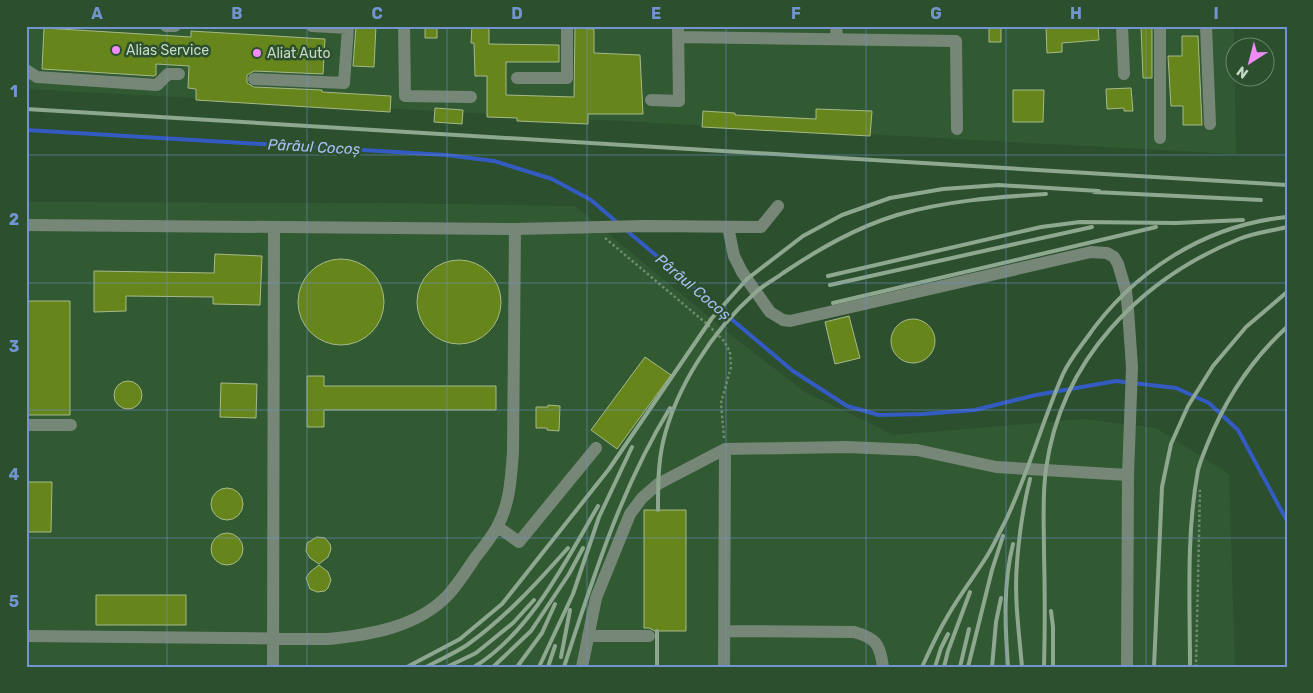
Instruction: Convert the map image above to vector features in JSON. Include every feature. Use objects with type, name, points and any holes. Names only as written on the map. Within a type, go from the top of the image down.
[{"type":"lane","points":[[166,26],[175,26]]},
{"type":"lane","points":[[254,79],[344,83],[348,28],[312,26]]},
{"type":"lane","points":[[404,26],[405,96],[471,97]]},
{"type":"lane","points":[[517,78],[566,78],[567,26]]},
{"type":"lane","points":[[1122,26],[1124,74]]},
{"type":"lane","points":[[1160,26],[1160,138]]},
{"type":"lane","points":[[1206,26],[1210,124]]},
{"type":"lane","points":[[651,100],[678,101],[678,32],[837,33],[956,41],[957,128]]},
{"type":"lane","points":[[26,70],[36,77],[157,85],[168,74],[180,74]]},
{"type":"lane","points":[[26,225],[515,228],[760,227],[778,206]]},
{"type":"lane","points":[[273,667],[274,227]]},
{"type":"lane","points":[[728,227],[734,256],[742,272],[770,312],[783,320],[790,321],[1091,252],[1107,253],[1114,257],[1126,291],[1132,366],[1128,476],[1127,667]]},
{"type":"lane","points":[[26,636],[328,640],[365,635],[402,624],[425,613],[447,596],[498,526],[507,504],[512,472],[515,228]]},
{"type":"lane","points":[[26,425],[71,425]]},
{"type":"lane","points":[[582,667],[596,598],[630,514],[642,498],[658,484],[726,449],[846,447],[917,450],[996,467],[1128,476]]},
{"type":"lane","points":[[498,526],[519,542],[596,448]]},
{"type":"lane","points":[[724,667],[726,449]]},
{"type":"lane","points":[[724,631],[854,632],[868,636],[878,644],[883,667]]},
{"type":"lane","points":[[588,636],[649,636]]},
{"type":"path","points":[[603,237],[707,324],[724,341],[730,352],[730,367],[721,403],[726,449]]},
{"type":"path","points":[[1196,667],[1200,490]]},
{"type":"shaded area","points":[[26,26],[1234,26],[1234,38],[1226,38],[1226,88],[1235,88],[1236,154],[26,89]]},
{"type":"shaded area","points":[[26,202],[388,203],[575,206],[731,335],[805,392],[894,435],[1083,419],[1156,428],[1229,474],[1235,667],[26,667]]},
{"type":"building","points":[[356,26],[376,26],[374,67],[353,66]]},
{"type":"building","points":[[425,26],[437,26],[437,38],[425,38]]},
{"type":"building","points":[[472,26],[489,26],[489,44],[559,45],[559,62],[506,62],[506,95],[574,97],[575,28],[594,29],[594,53],[640,55],[643,114],[588,114],[588,124],[517,121],[517,118],[487,117],[487,76],[475,76],[474,43],[471,43]]},
{"type":"building","points":[[989,26],[1001,26],[1001,42],[989,42]]},
{"type":"building","points":[[1046,26],[1098,26],[1099,40],[1062,43],[1062,52],[1047,53]]},
{"type":"building","points":[[1141,26],[1152,26],[1152,78],[1143,78]]},
{"type":"building","points":[[44,28],[191,37],[191,31],[325,39],[323,74],[254,71],[247,75],[247,83],[254,87],[391,96],[390,112],[196,100],[196,89],[188,88],[189,66],[156,64],[156,75],[154,76],[42,69]]},
{"type":"building","points":[[1182,36],[1198,36],[1202,125],[1183,125],[1183,106],[1171,106],[1168,56],[1182,56]]},
{"type":"building","points":[[1131,88],[1133,111],[1124,111],[1124,108],[1107,109],[1106,89]]},
{"type":"building","points":[[1013,90],[1044,90],[1043,122],[1013,122]]},
{"type":"building","points":[[435,108],[463,110],[462,124],[434,122]]},
{"type":"building","points":[[816,109],[872,111],[870,136],[702,127],[703,111],[735,113],[735,115],[816,119]]},
{"type":"building","points":[[215,254],[262,256],[260,305],[213,304],[213,297],[126,296],[126,311],[94,312],[94,271],[214,273]]},
{"type":"building","points":[[341,259],[357,262],[365,266],[377,278],[381,286],[384,302],[381,318],[377,326],[365,338],[357,342],[341,345],[325,342],[317,338],[305,326],[301,318],[298,302],[301,286],[305,278],[317,266],[325,262]]},
{"type":"building","points":[[451,260],[467,260],[483,267],[494,278],[501,294],[498,318],[489,332],[483,337],[467,344],[451,344],[435,337],[424,326],[417,310],[417,294],[424,278],[435,267]]},
{"type":"building","points":[[26,301],[70,301],[70,415],[26,415]]},
{"type":"building","points":[[849,316],[860,358],[835,364],[825,322]]},
{"type":"building","points":[[913,319],[925,323],[931,329],[935,341],[931,353],[925,359],[913,363],[901,359],[895,353],[891,341],[895,329],[901,323]]},
{"type":"building","points":[[645,357],[671,375],[617,449],[591,430]]},
{"type":"building","points":[[307,376],[324,376],[324,386],[496,386],[496,410],[324,410],[324,427],[307,427]]},
{"type":"building","points":[[128,381],[138,385],[142,395],[138,405],[128,409],[118,405],[114,395],[118,385]]},
{"type":"building","points":[[221,383],[257,384],[256,418],[220,417]]},
{"type":"building","points":[[548,405],[560,406],[559,431],[536,428],[536,407],[548,407]]},
{"type":"building","points":[[26,482],[52,482],[51,532],[26,532]]},
{"type":"building","points":[[227,488],[233,489],[238,493],[242,498],[242,510],[238,515],[233,519],[227,520],[221,519],[216,515],[212,510],[211,504],[212,498],[216,493],[221,489]]},
{"type":"building","points":[[644,510],[686,510],[686,631],[655,631],[644,628]]},
{"type":"building","points":[[227,533],[233,534],[238,538],[242,543],[242,555],[238,560],[233,564],[227,565],[221,564],[216,560],[212,555],[211,549],[212,543],[216,538],[221,534]]},
{"type":"building","points":[[317,537],[325,538],[330,544],[331,549],[328,557],[319,564],[310,558],[306,551],[307,543]]},
{"type":"building","points":[[319,565],[328,572],[331,580],[325,591],[317,592],[310,589],[306,578]]},
{"type":"building","points":[[96,595],[186,595],[186,625],[96,625]]},
{"type":"waterway","name":"Pârâul Cocoș","points":[[26,130],[446,155],[494,161],[552,179],[591,200],[619,224]]},
{"type":"waterway","name":"Pârâul Cocoș","points":[[626,230],[793,371],[847,406],[879,415],[923,414],[975,410],[1036,395],[1116,381],[1176,388],[1209,403],[1238,430],[1287,521]]},
{"type":"railway","points":[[26,109],[1287,185]]},
{"type":"railway","points":[[407,667],[460,639],[502,604],[609,469],[712,318],[747,279],[803,236],[842,215],[890,198],[943,189],[999,185],[1099,191]]},
{"type":"railway","points":[[1094,192],[1261,200]]},
{"type":"railway","points":[[658,510],[661,450],[677,401],[687,380],[711,342],[725,324],[758,290],[838,240],[882,220],[915,210],[952,203],[1046,194]]},
{"type":"railway","points":[[922,667],[943,625],[990,552],[1005,522],[1065,369],[1104,315],[1148,273],[1199,241],[1227,230],[1287,217]]},
{"type":"railway","points":[[828,276],[1041,227],[1080,222],[1176,223],[1243,220]]},
{"type":"railway","points":[[830,285],[1092,227]]},
{"type":"railway","points":[[833,303],[1156,227]]},
{"type":"railway","points":[[1044,667],[1044,511],[1046,469],[1055,429],[1069,393],[1088,359],[1111,328],[1138,301],[1169,276],[1203,256],[1239,239],[1287,227]]},
{"type":"railway","points":[[1154,667],[1162,487],[1171,444],[1188,406],[1213,366],[1246,327],[1287,292]]},
{"type":"railway","points":[[1190,667],[1190,544],[1194,494],[1199,467],[1214,428],[1240,382],[1262,353],[1287,327]]},
{"type":"railway","points":[[564,667],[597,567],[623,502],[637,470],[670,408]]},
{"type":"railway","points":[[539,667],[573,594],[599,517],[632,447]]},
{"type":"railway","points":[[1022,667],[1017,615],[1016,576],[1025,500],[1030,479]]},
{"type":"railway","points":[[474,667],[494,653],[529,616],[559,572],[598,506]]},
{"type":"railway","points":[[968,667],[992,570],[1003,536]]},
{"type":"railway","points":[[1008,667],[1006,590],[1013,544]]},
{"type":"railway","points":[[426,667],[452,654],[481,635],[507,612],[568,548]]},
{"type":"railway","points":[[493,667],[531,631],[569,574],[583,548]]},
{"type":"railway","points":[[944,667],[970,592]]},
{"type":"railway","points":[[992,667],[996,622],[1001,598]]},
{"type":"railway","points":[[447,667],[476,653],[513,623],[534,600]]},
{"type":"railway","points":[[517,667],[542,633],[555,604]]},
{"type":"railway","points":[[561,657],[570,610]]},
{"type":"railway","points":[[1051,611],[1053,667]]},
{"type":"railway","points":[[960,667],[969,629]]},
{"type":"railway","points":[[657,631],[657,667]]},
{"type":"railway","points":[[935,667],[948,634]]},
{"type":"railway","points":[[548,667],[555,646]]},
{"type":"place","name":"Alias Service","points":[[116,50]]},
{"type":"place","name":"Aliat Auto","points":[[257,53]]}]
